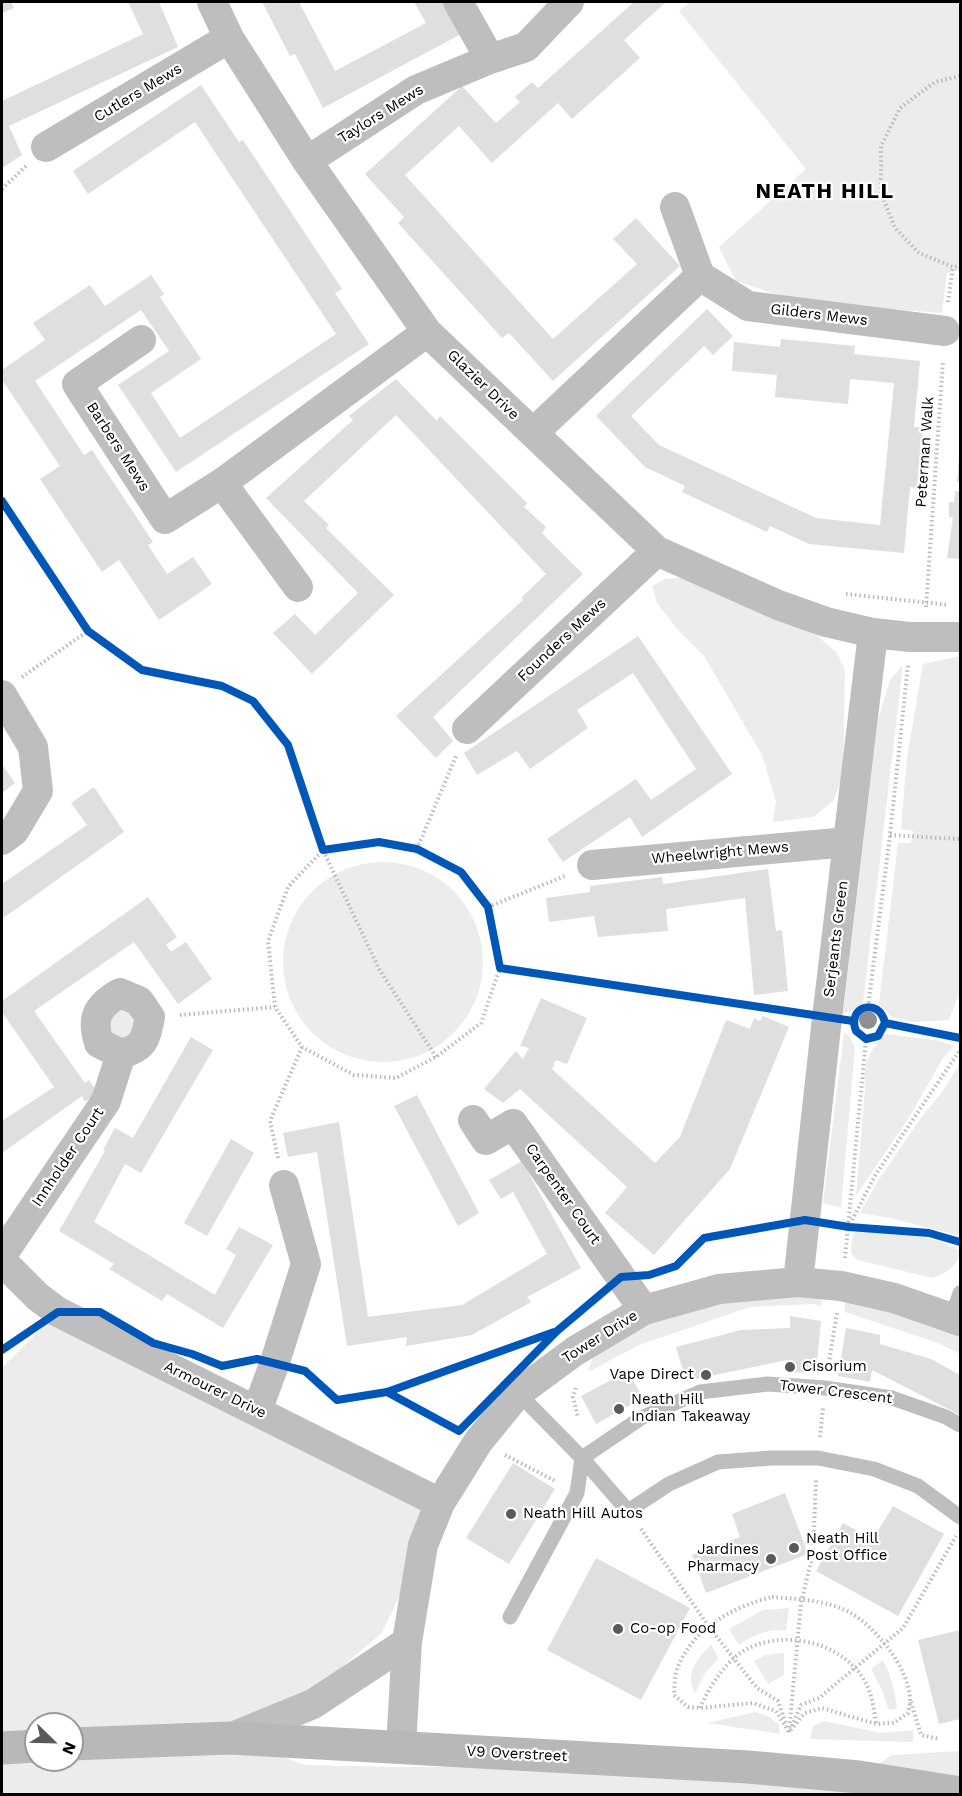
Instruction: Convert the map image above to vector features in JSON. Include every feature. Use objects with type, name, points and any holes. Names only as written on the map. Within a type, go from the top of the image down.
[{"type":"street","name":"Glazier Drive","points":[[212,2],[229,38],[307,161],[427,332],[657,551],[778,605],[826,622],[873,633],[917,638],[960,637]]},
{"type":"street","points":[[458,2],[490,59]]},
{"type":"street","name":"Taylors Mews","points":[[307,161],[416,90],[490,59],[526,47],[569,2]]},
{"type":"street","name":"Cutlers Mews","points":[[46,147],[229,38]]},
{"type":"street","points":[[533,433],[700,276],[675,207]]},
{"type":"street","name":"Gilders Mews","points":[[700,276],[748,306],[945,331]]},
{"type":"street","name":"Barbers Mews","points":[[141,340],[77,384],[165,519],[222,483],[427,332]]},
{"type":"street","points":[[222,483],[298,587]]},
{"type":"street","name":"Founders Mews","points":[[467,729],[657,551]]},
{"type":"street","name":"Serjeants Green","points":[[798,1282],[805,1220],[840,1019],[848,842],[873,633]]},
{"type":"street","points":[[2,840],[14,831],[38,791],[33,747],[11,686]]},
{"type":"street","name":"Wheelwright Mews","points":[[592,865],[848,842]]},
{"type":"street","points":[[120,993],[139,1001],[150,1017],[146,1036],[137,1049],[121,1054],[99,1043],[95,1030],[96,1014],[106,1000],[120,993]]},
{"type":"street","name":"Innholder Court","points":[[2,1255],[106,1101],[121,1054]]},
{"type":"street","name":"Carpenter Court","points":[[473,1120],[486,1140],[513,1124],[644,1310]]},
{"type":"street","points":[[256,1411],[275,1362],[306,1264],[284,1185]]},
{"type":"street","name":"Armourer Drive","points":[[2,1261],[38,1297],[58,1312],[440,1503]]},
{"type":"street","name":"Tower Drive","points":[[401,1747],[407,1642],[423,1545],[440,1503],[478,1442],[518,1393],[574,1351],[644,1310],[719,1289],[798,1282],[841,1286],[958,1310]]},
{"type":"street","points":[[230,1738],[314,1704],[407,1642]]},
{"type":"street","name":"V9 Overstreet","points":[[84,1744],[230,1738],[401,1747],[748,1767],[834,1775],[960,1792]]},
{"type":"street","points":[[2,1748],[24,1747]]},
{"type":"lane","name":"Tower Crescent","points":[[582,1458],[641,1418],[700,1392],[768,1384],[825,1388],[892,1398],[946,1417],[960,1425]]},
{"type":"lane","points":[[518,1393],[582,1458],[628,1511],[669,1484],[718,1462],[772,1458],[818,1458],[874,1469],[918,1486],[960,1524]]},
{"type":"lane","points":[[510,1617],[577,1493],[582,1458]]},
{"type":"path","points":[[960,76],[934,82],[900,108],[881,146],[881,193],[895,228],[919,253],[953,267],[960,266]]},
{"type":"path","points":[[844,594],[958,606]]},
{"type":"path","points":[[81,621],[88,631],[97,637]]},
{"type":"path","points":[[11,686],[88,631]]},
{"type":"path","points":[[417,849],[467,729]]},
{"type":"path","points":[[890,835],[960,839]]},
{"type":"path","points":[[320,839],[323,850],[379,969],[441,1066]]},
{"type":"path","points":[[334,848],[323,850],[288,887],[268,941],[275,1007],[302,1047],[354,1075],[396,1078],[436,1058],[481,1023],[500,968],[498,958]]},
{"type":"path","points":[[408,848],[417,849],[426,854]]},
{"type":"path","points":[[488,907],[592,865]]},
{"type":"path","points":[[481,898],[488,907],[490,917]]},
{"type":"path","points":[[500,968],[512,970]]},
{"type":"path","points":[[788,1742],[801,1599],[813,1553],[818,1458],[825,1388],[849,1227],[870,1038],[840,1019],[868,1006],[878,1009]]},
{"type":"path","points":[[150,1017],[275,1007]]},
{"type":"path","points":[[284,1185],[270,1121],[302,1047]]},
{"type":"path","points":[[849,1227],[876,1174],[960,1050]]},
{"type":"path","points":[[805,1220],[860,1228]]},
{"type":"path","points":[[576,1386],[573,1397],[576,1416],[598,1446]]},
{"type":"path","points":[[478,1442],[577,1493]]},
{"type":"path","points":[[628,1511],[709,1627],[757,1688],[778,1701],[789,1732]]},
{"type":"path","points":[[789,1732],[801,1705],[819,1698],[903,1628],[960,1524]]},
{"type":"path","points":[[789,1732],[776,1711],[753,1703],[688,1707],[674,1695],[677,1669],[692,1641],[719,1619],[746,1604],[772,1597],[818,1602],[848,1611],[866,1624],[885,1642],[895,1657],[921,1734],[939,1739]]},
{"type":"path","points":[[700,1708],[710,1687],[734,1658],[758,1644],[776,1640],[797,1641],[819,1645],[855,1667],[865,1681],[873,1704],[876,1724]]},
{"type":"path","points":[[789,1732],[805,1713],[822,1708],[876,1724],[894,1723],[908,1713],[910,1699]]},
{"type":"shaded area","points":[[690,2],[960,2],[960,270],[947,273],[942,313],[800,302],[736,281],[719,247],[806,169],[679,11]]},
{"type":"shaded area","points":[[691,577],[814,633],[836,652],[845,670],[843,776],[833,801],[813,817],[773,822],[776,801],[762,755],[704,656],[677,629],[657,603],[652,586],[665,579]]},
{"type":"shaded area","points":[[960,656],[960,992],[949,1020],[914,1022],[891,1017],[879,1004],[898,843],[911,843],[913,831],[901,829],[907,757],[923,664]]},
{"type":"shaded area","points":[[903,665],[863,1003],[843,1014],[878,720],[890,680]]},
{"type":"shaded area","points":[[373,862],[393,862],[421,869],[447,884],[461,898],[476,924],[483,952],[483,972],[476,1000],[461,1026],[447,1040],[412,1058],[393,1062],[373,1062],[345,1055],[319,1040],[305,1026],[287,991],[283,972],[283,952],[290,924],[305,898],[319,884],[354,866]]},
{"type":"shaded area","points":[[115,1005],[131,1005],[141,1022],[119,1046],[105,1035]]},
{"type":"shaded area","points":[[844,1033],[849,1036],[855,1047],[841,1208],[823,1203]]},
{"type":"shaded area","points":[[885,1034],[936,1040],[954,1046],[943,1058],[908,1119],[856,1196],[866,1065],[874,1047]]},
{"type":"shaded area","points":[[960,1063],[960,1236],[890,1218],[860,1213],[878,1181],[920,1119],[943,1091]]},
{"type":"shaded area","points":[[861,1225],[939,1241],[960,1250],[959,1255],[951,1268],[933,1278],[857,1260],[851,1253],[851,1245],[854,1234]]},
{"type":"shaded area","points":[[822,1296],[821,1306],[813,1304],[750,1307],[639,1345],[588,1372],[594,1353],[634,1328],[722,1297]]},
{"type":"shaded area","points":[[845,1301],[960,1327],[960,1354],[938,1343],[845,1312]]},
{"type":"shaded area","points":[[58,1312],[440,1503],[382,1633],[312,1692],[231,1738],[305,1765],[748,1767],[869,1794],[2,1794],[2,1368]]},
{"type":"shaded area","points":[[789,1608],[786,1631],[761,1633],[739,1645],[729,1629],[763,1610]]},
{"type":"shaded area","points":[[711,1645],[719,1658],[705,1673],[695,1693],[691,1680],[694,1668]]},
{"type":"shaded area","points":[[784,1653],[784,1675],[768,1684],[754,1661],[766,1655]]},
{"type":"shaded area","points":[[883,1660],[892,1683],[897,1709],[889,1710],[871,1669]]},
{"type":"shaded area","points":[[755,1712],[770,1717],[779,1725],[780,1734],[708,1723]]},
{"type":"shaded area","points":[[824,1721],[881,1733],[913,1730],[913,1742],[810,1739],[813,1726]]},
{"type":"shaded area","points":[[960,1751],[960,1793],[859,1777],[892,1755]]},
{"type":"building","points":[[2,2],[11,2],[14,8],[2,13]]},
{"type":"building","points":[[128,2],[159,2],[178,47],[9,126],[22,155],[2,168],[2,101],[143,34]]},
{"type":"building","points":[[262,2],[299,2],[335,71],[426,23],[414,2],[446,2],[463,33],[323,108],[295,54],[290,56]]},
{"type":"building","points":[[634,2],[666,2],[624,40],[640,58],[572,119],[558,103],[492,163],[459,126],[405,175],[553,339],[637,264],[613,239],[636,218],[680,266],[553,381],[509,333],[502,338],[398,223],[404,217],[365,174],[462,86],[496,123],[520,102],[515,97],[532,82],[538,88]]},
{"type":"building","points":[[201,85],[239,142],[243,140],[342,289],[335,293],[369,344],[176,472],[118,385],[169,351],[141,310],[35,381],[84,455],[92,450],[153,542],[148,545],[167,574],[193,557],[212,584],[159,620],[119,560],[102,572],[40,479],[60,466],[2,380],[2,370],[45,340],[33,323],[90,285],[105,306],[151,275],[164,294],[160,297],[201,359],[151,393],[180,438],[336,334],[195,122],[88,194],[73,171]]},
{"type":"building","points":[[707,309],[733,336],[713,355],[704,346],[631,416],[659,445],[816,518],[880,525],[894,383],[850,379],[848,404],[775,397],[777,375],[732,371],[734,342],[780,347],[781,339],[855,346],[854,354],[920,361],[914,427],[923,427],[917,488],[910,487],[904,553],[809,544],[770,526],[767,532],[682,492],[685,486],[645,467],[596,416]]},
{"type":"building","points":[[396,379],[437,421],[440,416],[527,503],[524,507],[546,527],[542,533],[583,574],[433,717],[453,741],[436,758],[396,716],[523,600],[521,598],[546,574],[396,415],[304,501],[329,525],[326,528],[394,595],[312,674],[273,633],[295,614],[315,635],[358,593],[266,498],[353,420],[349,416]]},
{"type":"building","points":[[959,457],[960,482],[957,482]]},
{"type":"building","points":[[955,491],[960,492],[960,559],[947,558],[953,517],[949,517],[949,502],[954,502]]},
{"type":"building","points":[[638,636],[732,774],[642,837],[630,817],[563,862],[547,839],[636,779],[651,800],[696,769],[633,673],[577,710],[588,728],[530,769],[517,751],[477,775],[464,753]]},
{"type":"building","points":[[2,764],[15,783],[2,793]]},
{"type":"building","points":[[94,787],[124,832],[2,919],[2,884],[87,825],[71,803]]},
{"type":"building","points":[[768,869],[776,931],[782,930],[788,991],[754,995],[745,898],[666,909],[668,931],[598,937],[594,916],[549,922],[546,898],[590,892],[590,886],[662,877],[663,884]]},
{"type":"building","points":[[148,897],[177,937],[166,945],[171,952],[186,942],[212,979],[178,1004],[134,942],[34,1011],[85,1083],[89,1080],[97,1092],[85,1102],[82,1096],[2,1153],[2,1121],[54,1087],[2,1012],[2,1001]]},
{"type":"building","points":[[541,998],[587,1018],[567,1064],[556,1060],[552,1069],[655,1163],[680,1137],[726,1020],[750,1029],[754,1018],[760,1021],[763,1016],[789,1027],[730,1169],[654,1255],[605,1213],[627,1187],[520,1089],[503,1103],[484,1089],[516,1051],[523,1059],[529,1048],[520,1046]]},
{"type":"building","points":[[191,1037],[213,1050],[141,1173],[125,1164],[94,1222],[215,1295],[236,1255],[226,1249],[239,1227],[273,1245],[223,1328],[167,1294],[162,1301],[109,1269],[114,1264],[59,1231],[105,1151],[103,1150],[115,1128],[133,1138]]},
{"type":"building","points":[[417,1095],[479,1213],[458,1226],[394,1106]]},
{"type":"building","points":[[339,1122],[368,1317],[462,1305],[547,1254],[513,1192],[501,1199],[489,1180],[522,1161],[581,1268],[527,1297],[531,1302],[472,1335],[406,1346],[407,1337],[347,1346],[317,1152],[288,1157],[283,1133]]},
{"type":"building","points":[[231,1139],[254,1153],[207,1236],[184,1223]]},
{"type":"building","points":[[790,1316],[821,1321],[816,1372],[786,1373],[787,1360],[686,1381],[676,1347],[741,1330],[790,1328]]},
{"type":"building","points":[[846,1328],[880,1335],[880,1344],[931,1359],[960,1375],[960,1415],[872,1370],[870,1382],[838,1376]]},
{"type":"building","points":[[628,1371],[643,1398],[596,1424],[581,1396]]},
{"type":"building","name":"Neath Hill Autos","points":[[513,1463],[555,1489],[509,1564],[466,1538]]},
{"type":"building","points":[[785,1493],[808,1554],[706,1593],[692,1555],[740,1537],[732,1514]]},
{"type":"building","points":[[893,1506],[944,1534],[898,1616],[816,1571],[843,1523],[873,1539]]},
{"type":"building","name":"Co-op Food","points":[[596,1558],[690,1608],[641,1700],[547,1650]]},
{"type":"building","points":[[960,1630],[960,1719],[939,1724],[918,1640]]},
{"type":"cycle path","points":[[2,501],[88,631],[142,670],[222,686],[253,701],[288,745],[323,850],[379,842],[417,849],[461,872],[488,907],[500,968],[853,1021]]},
{"type":"cycle path","points":[[885,1023],[878,1036],[866,1039],[856,1031],[854,1023],[859,1011],[871,1007],[877,1009],[885,1023],[960,1038]]},
{"type":"cycle path","points":[[387,1392],[459,1431],[557,1331],[621,1277],[649,1275],[676,1266],[704,1238],[805,1220],[849,1227],[929,1233],[960,1242]]},
{"type":"cycle path","points":[[2,1350],[58,1312],[100,1312],[153,1343],[192,1354],[222,1366],[257,1359],[305,1371],[337,1400],[387,1392],[554,1332]]},
{"type":"place","name":"Cisorium","points":[[790,1367]]},
{"type":"place","name":"Vape Direct","points":[[706,1375]]},
{"type":"place","name":"Neath Hill Indian Takeaway","points":[[619,1409]]},
{"type":"place","name":"Neath Hill Autos","points":[[511,1514]]},
{"type":"place","name":"Neath Hill Post Office","points":[[794,1548]]},
{"type":"place","name":"Jardines Pharmacy","points":[[771,1559]]},
{"type":"place","name":"Co-op Food","points":[[618,1629]]},
{"type":"district","name":"NEATH HILL","points":[[825,192]]}]
